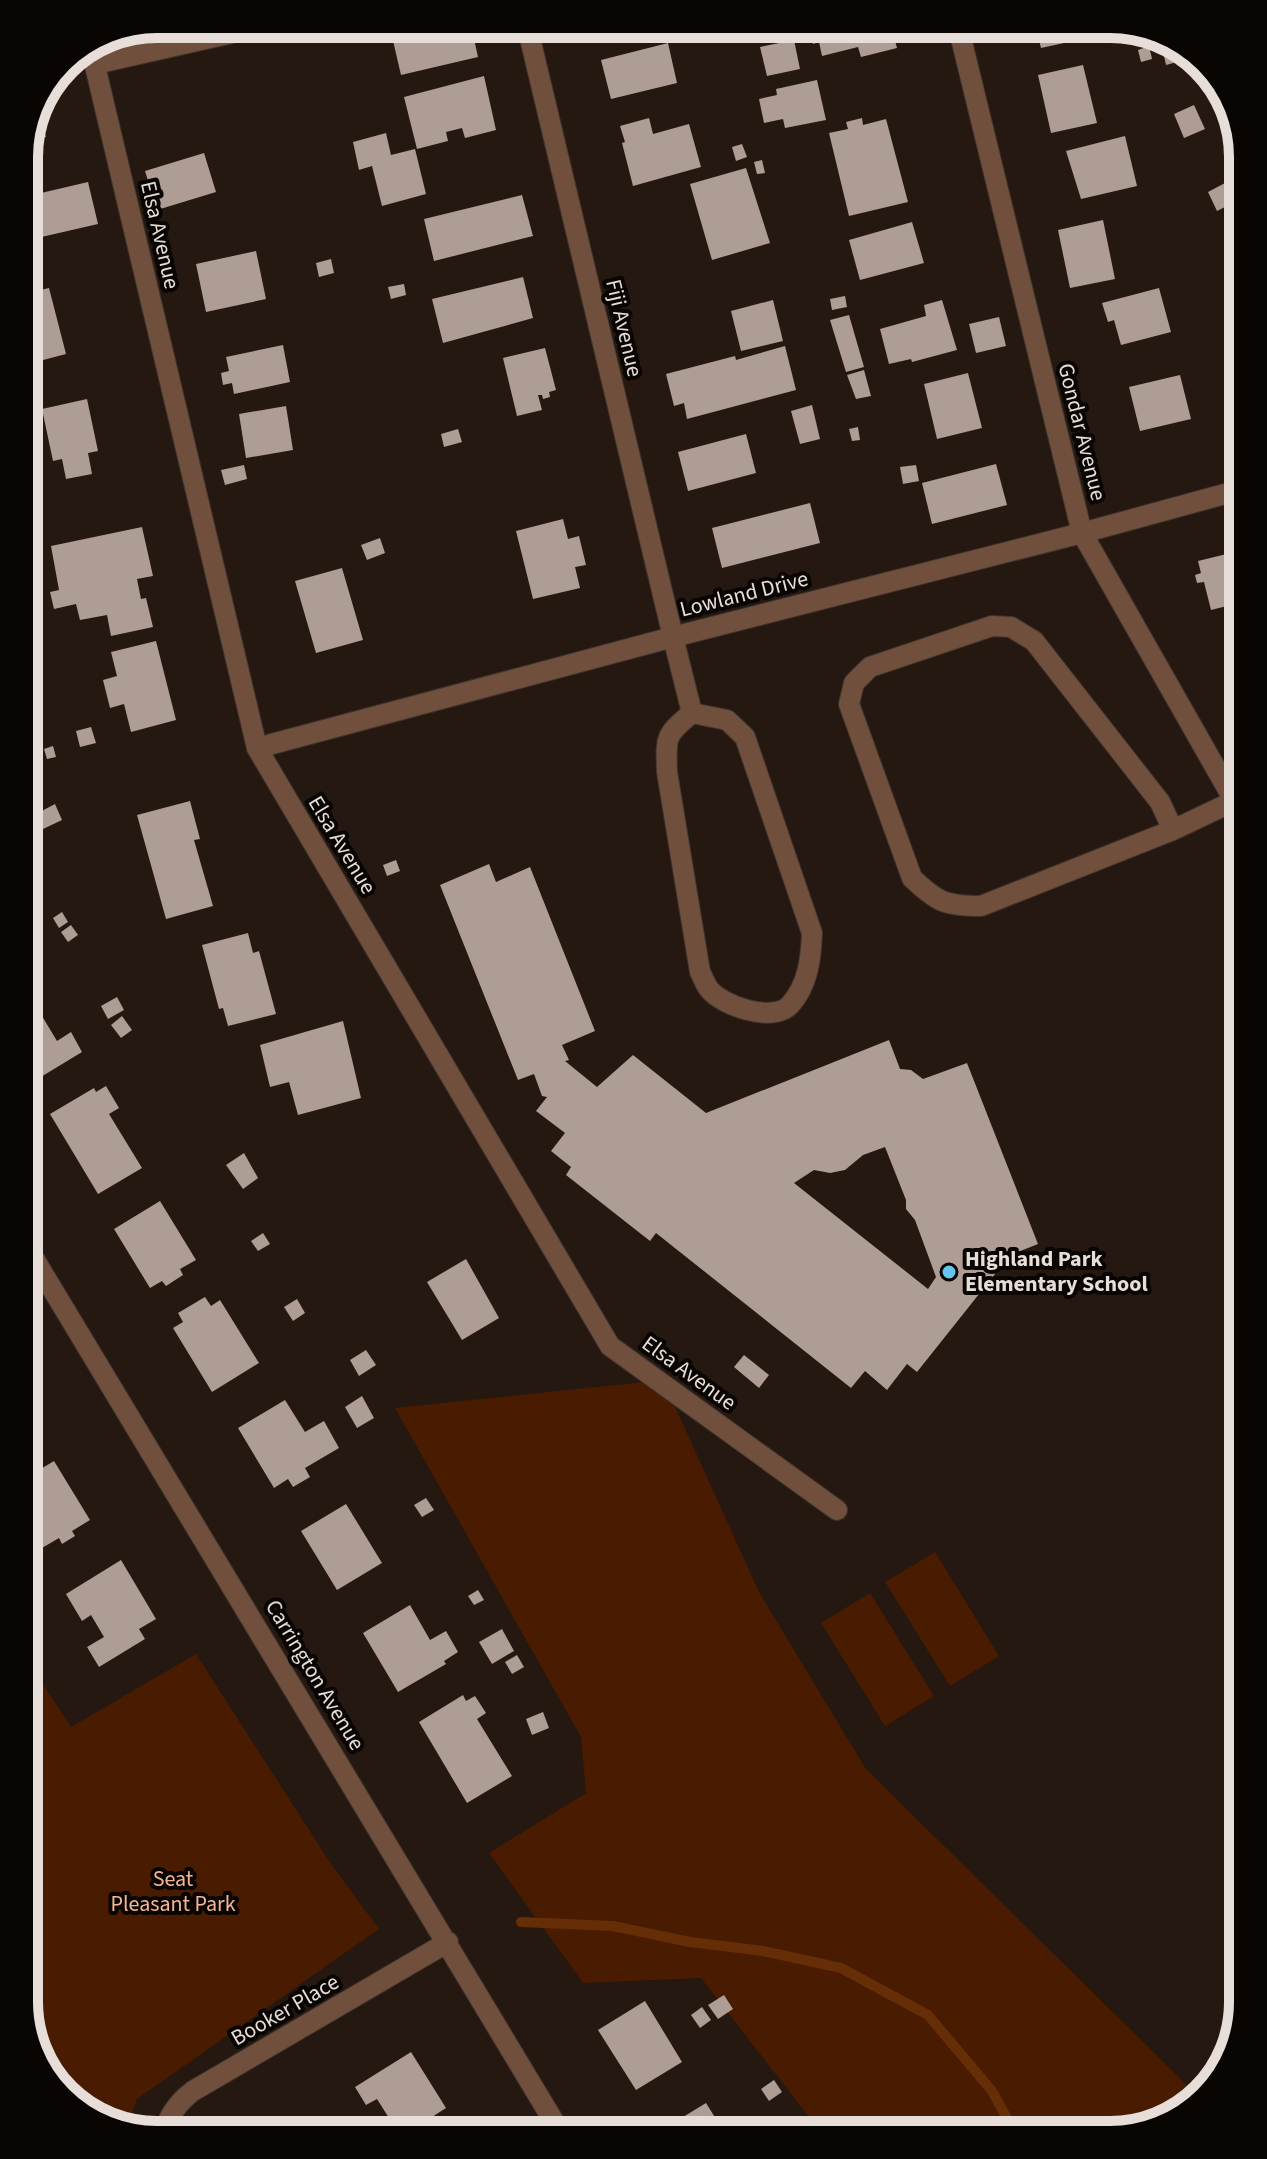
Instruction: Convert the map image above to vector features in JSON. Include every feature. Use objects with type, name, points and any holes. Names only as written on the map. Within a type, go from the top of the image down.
[{"type":"street","points":[[99,54],[200,38]]},
{"type":"street","name":"Fiji Avenue","points":[[530,38],[692,713]]},
{"type":"street","name":"Gondar Avenue","points":[[961,38],[1082,533],[1229,791]]},
{"type":"street","name":"Elsa Avenue","points":[[93,57],[257,748],[610,1346],[837,1510]]},
{"type":"street","name":"Lowland Drive","points":[[257,748],[1229,493]]},
{"type":"street","points":[[1173,830],[1160,802],[1034,641],[1011,627],[992,626],[870,667],[854,683],[849,704],[912,878],[933,898],[957,906],[981,906],[1173,830],[1229,812]]},
{"type":"street","points":[[692,713],[727,720],[745,737],[812,933],[805,980],[788,1007],[773,1014],[738,1008],[710,991],[700,972],[666,739],[692,713]]},
{"type":"street","name":"Carrington Avenue","points":[[38,1265],[554,2121]]},
{"type":"street","name":"Booker Place","points":[[167,2121],[181,2100],[193,2091],[448,1942]]},
{"type":"green space","points":[[663,1380],[759,1592],[866,1769],[1191,2089],[1163,2109],[1125,2120],[812,2121],[701,1978],[583,1983],[489,1853],[586,1793],[581,1737],[395,1408]]},
{"type":"green space","points":[[935,1552],[999,1656],[950,1686],[885,1582]]},
{"type":"green space","points":[[870,1593],[934,1696],[885,1726],[821,1623]]},
{"type":"green space","name":"Seat Pleasant Park","points":[[196,1654],[331,1864],[379,1929],[137,2099],[130,2118],[104,2109],[68,2080],[50,2055],[40,2025],[38,1676],[71,1727]]},
{"type":"building","points":[[392,38],[474,38],[478,57],[401,75]]},
{"type":"building","points":[[812,38],[894,38],[897,48],[861,57],[858,47],[822,56],[819,42],[813,44]]},
{"type":"building","points":[[1038,38],[1078,40],[1041,48]]},
{"type":"building","points":[[794,40],[800,69],[767,76],[760,47]]},
{"type":"building","points":[[668,43],[677,83],[611,99],[601,60]]},
{"type":"building","points":[[1149,46],[1152,59],[1141,62],[1138,50]]},
{"type":"building","points":[[1163,50],[1180,61],[1166,65]]},
{"type":"building","points":[[1083,65],[1097,123],[1051,133],[1038,75]]},
{"type":"building","points":[[484,76],[496,130],[465,138],[462,128],[446,132],[448,141],[417,149],[404,97]]},
{"type":"building","points":[[817,80],[826,120],[785,128],[783,119],[764,123],[759,99],[777,95],[776,89]]},
{"type":"building","points":[[1194,105],[1205,129],[1184,138],[1174,114]]},
{"type":"building","points":[[649,118],[653,134],[689,124],[701,167],[633,186],[620,126]]},
{"type":"building","points":[[862,118],[863,125],[886,119],[908,202],[849,216],[829,133],[848,129],[846,122]]},
{"type":"building","points":[[42,126],[46,137],[40,138]]},
{"type":"building","points":[[386,133],[391,155],[415,149],[426,194],[382,206],[372,166],[359,170],[353,142]]},
{"type":"building","points":[[1125,136],[1137,186],[1081,199],[1066,151]]},
{"type":"building","points":[[742,144],[747,157],[736,161],[732,147]]},
{"type":"building","points":[[204,153],[216,192],[157,210],[145,171]]},
{"type":"building","points":[[762,160],[765,173],[757,174],[754,162]]},
{"type":"building","points":[[746,168],[770,243],[712,260],[690,184]]},
{"type":"building","points":[[88,182],[98,224],[38,238],[38,194]]},
{"type":"building","points":[[1225,183],[1229,191],[1229,205],[1217,211],[1208,192]]},
{"type":"building","points":[[522,195],[533,236],[434,261],[424,219]]},
{"type":"building","points":[[1103,220],[1115,279],[1070,288],[1058,230]]},
{"type":"building","points":[[912,222],[924,263],[860,280],[849,240]]},
{"type":"building","points":[[256,251],[266,299],[206,312],[196,264]]},
{"type":"building","points":[[331,259],[334,273],[319,277],[316,263]]},
{"type":"building","points":[[523,277],[533,318],[443,343],[432,299]]},
{"type":"building","points":[[404,284],[406,295],[391,299],[388,287]]},
{"type":"building","points":[[49,288],[66,354],[38,361],[38,291]]},
{"type":"building","points":[[1159,288],[1171,332],[1121,345],[1114,320],[1108,322],[1102,303]]},
{"type":"building","points":[[845,296],[847,307],[832,310],[830,299]]},
{"type":"building","points":[[773,300],[783,341],[741,351],[731,311]]},
{"type":"building","points":[[942,300],[957,350],[912,362],[911,359],[889,364],[880,329],[926,316],[924,305]]},
{"type":"building","points":[[849,315],[864,367],[846,372],[830,320]]},
{"type":"building","points":[[999,317],[1006,346],[976,353],[969,324]]},
{"type":"building","points":[[283,345],[290,382],[234,394],[232,383],[223,385],[221,373],[229,371],[226,357]]},
{"type":"building","points":[[785,346],[796,390],[687,419],[684,403],[674,406],[666,374],[735,356],[736,360]]},
{"type":"building","points":[[545,348],[556,390],[543,399],[542,395],[538,395],[542,410],[517,416],[503,358]]},
{"type":"building","points":[[864,370],[871,396],[856,399],[847,375]]},
{"type":"building","points":[[968,373],[982,428],[937,439],[924,384]]},
{"type":"building","points":[[1180,375],[1191,419],[1140,431],[1129,387]]},
{"type":"building","points":[[87,399],[98,451],[88,453],[92,474],[66,479],[62,459],[53,461],[42,409]]},
{"type":"building","points":[[812,405],[820,439],[800,444],[791,411]]},
{"type":"building","points":[[286,406],[293,450],[246,458],[239,414]]},
{"type":"building","points":[[858,427],[860,440],[852,441],[849,429]]},
{"type":"building","points":[[458,429],[462,442],[444,447],[441,434]]},
{"type":"building","points":[[746,434],[756,473],[688,491],[678,452]]},
{"type":"building","points":[[996,464],[1007,505],[932,524],[922,483]]},
{"type":"building","points":[[244,465],[247,479],[225,485],[221,470]]},
{"type":"building","points":[[916,465],[919,481],[903,484],[900,467]]},
{"type":"building","points":[[810,503],[820,543],[722,568],[712,528]]},
{"type":"building","points":[[563,519],[568,539],[579,536],[586,565],[575,567],[580,588],[533,599],[516,531]]},
{"type":"building","points":[[142,527],[153,576],[137,579],[141,599],[146,598],[153,627],[111,636],[107,615],[80,620],[76,604],[54,609],[50,592],[59,590],[51,546]]},
{"type":"building","points":[[380,538],[385,553],[367,560],[361,545]]},
{"type":"building","points":[[1229,553],[1229,606],[1211,610],[1204,582],[1197,583],[1195,575],[1201,573],[1198,561]]},
{"type":"building","points":[[342,568],[363,640],[316,653],[295,581]]},
{"type":"building","points":[[156,641],[176,720],[131,732],[124,704],[110,708],[103,680],[117,676],[111,652]]},
{"type":"building","points":[[91,727],[96,743],[80,747],[76,731]]},
{"type":"building","points":[[53,746],[56,757],[47,759],[44,749]]},
{"type":"building","points":[[190,801],[200,839],[194,840],[213,906],[166,919],[137,815]]},
{"type":"building","points":[[55,804],[62,820],[43,829],[38,813]]},
{"type":"building","points":[[396,860],[400,871],[387,876],[383,865]]},
{"type":"building","points":[[489,864],[496,882],[530,867],[595,1031],[562,1045],[569,1060],[565,1061],[597,1087],[633,1055],[706,1113],[889,1040],[900,1069],[911,1070],[923,1079],[967,1063],[1038,1244],[990,1263],[995,1274],[917,1372],[907,1364],[887,1390],[865,1371],[851,1388],[656,1233],[650,1241],[566,1175],[571,1167],[551,1151],[565,1133],[536,1111],[547,1097],[542,1096],[534,1074],[518,1080],[440,885]],"holes":[[[885,1147],[906,1200],[906,1209],[915,1220],[936,1277],[928,1289],[794,1183],[814,1170],[830,1173],[845,1170],[863,1155]]]},
{"type":"building","points":[[62,912],[68,922],[59,928],[53,918]]},
{"type":"building","points":[[71,925],[78,935],[68,942],[61,932]]},
{"type":"building","points":[[248,933],[253,953],[259,951],[276,1014],[228,1026],[223,1008],[219,1009],[202,945]]},
{"type":"building","points":[[117,997],[124,1010],[108,1019],[101,1006]]},
{"type":"building","points":[[38,1009],[57,1041],[71,1032],[82,1052],[38,1079]]},
{"type":"building","points":[[122,1016],[132,1030],[121,1038],[111,1025]]},
{"type":"building","points":[[343,1021],[361,1098],[298,1115],[289,1082],[270,1087],[260,1045]]},
{"type":"building","points":[[106,1086],[119,1108],[109,1114],[142,1168],[98,1194],[50,1114],[94,1088],[96,1092]]},
{"type":"building","points":[[244,1153],[258,1178],[243,1189],[226,1165]]},
{"type":"building","points":[[160,1201],[196,1260],[180,1269],[183,1275],[166,1286],[162,1281],[150,1288],[114,1229]]},
{"type":"building","points":[[263,1233],[270,1244],[258,1251],[251,1241]]},
{"type":"building","points":[[466,1259],[499,1318],[462,1340],[427,1282]]},
{"type":"building","points":[[205,1297],[211,1306],[220,1300],[259,1363],[212,1392],[173,1328],[183,1322],[178,1313]]},
{"type":"building","points":[[297,1299],[305,1313],[293,1321],[284,1307]]},
{"type":"building","points":[[366,1350],[376,1365],[359,1376],[350,1360]]},
{"type":"building","points":[[744,1355],[769,1375],[759,1388],[734,1367]]},
{"type":"building","points":[[362,1396],[374,1418],[357,1428],[345,1407]]},
{"type":"building","points":[[285,1400],[305,1432],[324,1421],[339,1448],[305,1468],[310,1477],[293,1487],[288,1479],[274,1488],[238,1428]]},
{"type":"building","points":[[54,1461],[90,1520],[72,1531],[75,1536],[62,1544],[59,1538],[42,1548],[38,1541],[38,1471]]},
{"type":"building","points":[[426,1498],[434,1510],[422,1517],[414,1505]]},
{"type":"building","points":[[346,1504],[382,1563],[337,1590],[301,1531]]},
{"type":"building","points":[[121,1560],[156,1619],[139,1629],[145,1639],[99,1667],[87,1647],[104,1637],[91,1615],[82,1621],[66,1594]]},
{"type":"building","points":[[478,1590],[484,1600],[474,1605],[468,1596]]},
{"type":"building","points":[[410,1605],[430,1640],[446,1631],[458,1652],[444,1661],[446,1664],[398,1692],[363,1633]]},
{"type":"building","points":[[502,1629],[514,1651],[492,1664],[479,1642]]},
{"type":"building","points":[[517,1655],[524,1667],[512,1674],[505,1662]]},
{"type":"building","points":[[463,1695],[466,1701],[475,1696],[486,1713],[477,1719],[512,1776],[467,1803],[419,1722]]},
{"type":"building","points":[[543,1712],[549,1728],[532,1735],[526,1719]]},
{"type":"building","points":[[724,1995],[733,2009],[718,2019],[708,2005]]},
{"type":"building","points":[[645,2001],[682,2062],[636,2090],[598,2030]]},
{"type":"building","points":[[702,2007],[711,2020],[700,2028],[691,2015]]},
{"type":"building","points":[[411,2052],[446,2108],[432,2117],[435,2121],[391,2121],[377,2099],[366,2105],[355,2087]]},
{"type":"building","points":[[774,2080],[782,2092],[769,2101],[761,2089]]},
{"type":"building","points":[[706,2103],[717,2121],[676,2121]]},
{"type":"waterway","points":[[521,1922],[613,1926],[690,1942],[763,1951],[841,1968],[928,2015],[992,2091],[1008,2121]]},
{"type":"place","name":"Highland Park Elementary School","points":[[949,1272]]}]
